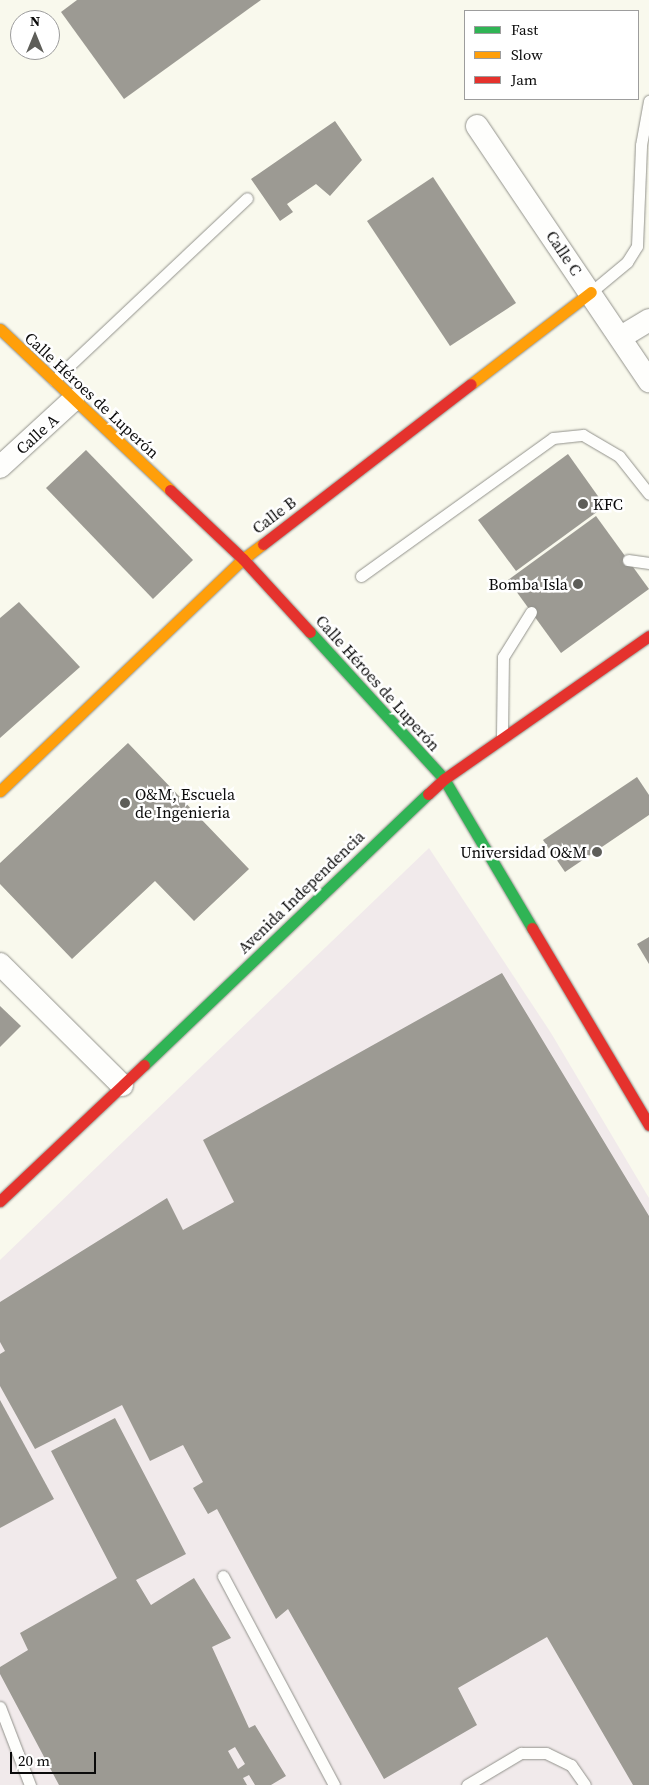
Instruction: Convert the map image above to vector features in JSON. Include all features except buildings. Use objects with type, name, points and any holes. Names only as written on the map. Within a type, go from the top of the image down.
[{"type":"street","name":"Calle C","points":[[477,126],[591,292],[649,381]]},
{"type":"street","name":"Calle B","points":[[0,791],[244,559],[591,292]]},
{"type":"street","points":[[620,337],[649,320]]},
{"type":"street","name":"Calle Héroes de Luperón","points":[[0,329],[52,381],[244,559],[444,779],[649,1125]]},
{"type":"street","name":"Calle A","points":[[0,467],[73,400]]},
{"type":"street","name":"Avenida Independencia","points":[[0,1201],[444,779],[649,636]]},
{"type":"street","points":[[0,964],[122,1085]]},
{"type":"lane","points":[[591,292],[627,262],[636,246],[641,145],[649,101]]},
{"type":"lane","points":[[52,381],[247,198]]},
{"type":"lane","points":[[361,576],[553,438],[583,435],[619,456],[649,494]]},
{"type":"lane","points":[[628,560],[649,563]]},
{"type":"lane","points":[[502,738],[503,656],[531,612]]},
{"type":"lane","points":[[223,1576],[334,1785]]},
{"type":"lane","points":[[0,1707],[30,1785]]},
{"type":"lane","points":[[467,1785],[521,1753],[546,1753],[571,1765],[586,1785]]},
{"type":"shaded area","points":[[429,848],[551,1033],[649,1198],[649,1785],[0,1785],[0,1260]]},
{"type":"traffic: fast","points":[[310,632],[444,779],[532,928]]},
{"type":"traffic: fast","points":[[144,1065],[428,794]]},
{"type":"traffic: slow","points":[[471,384],[591,292]]},
{"type":"traffic: slow","points":[[0,329],[170,490]]},
{"type":"traffic: slow","points":[[0,791],[243,559],[263,544]]},
{"type":"traffic: jam","points":[[263,544],[471,384]]},
{"type":"traffic: jam","points":[[170,490],[243,559],[310,632]]},
{"type":"traffic: jam","points":[[428,794],[444,779],[649,636]]},
{"type":"traffic: jam","points":[[532,928],[649,1125]]},
{"type":"traffic: jam","points":[[0,1201],[144,1065]]},
{"type":"place","name":"KFC","points":[[583,504]]},
{"type":"place","name":"Bomba Isla","points":[[578,584]]},
{"type":"place","name":"O&M, Escuela de Ingenieria","points":[[125,803]]},
{"type":"place","name":"Universidad O&M","points":[[597,852]]}]
